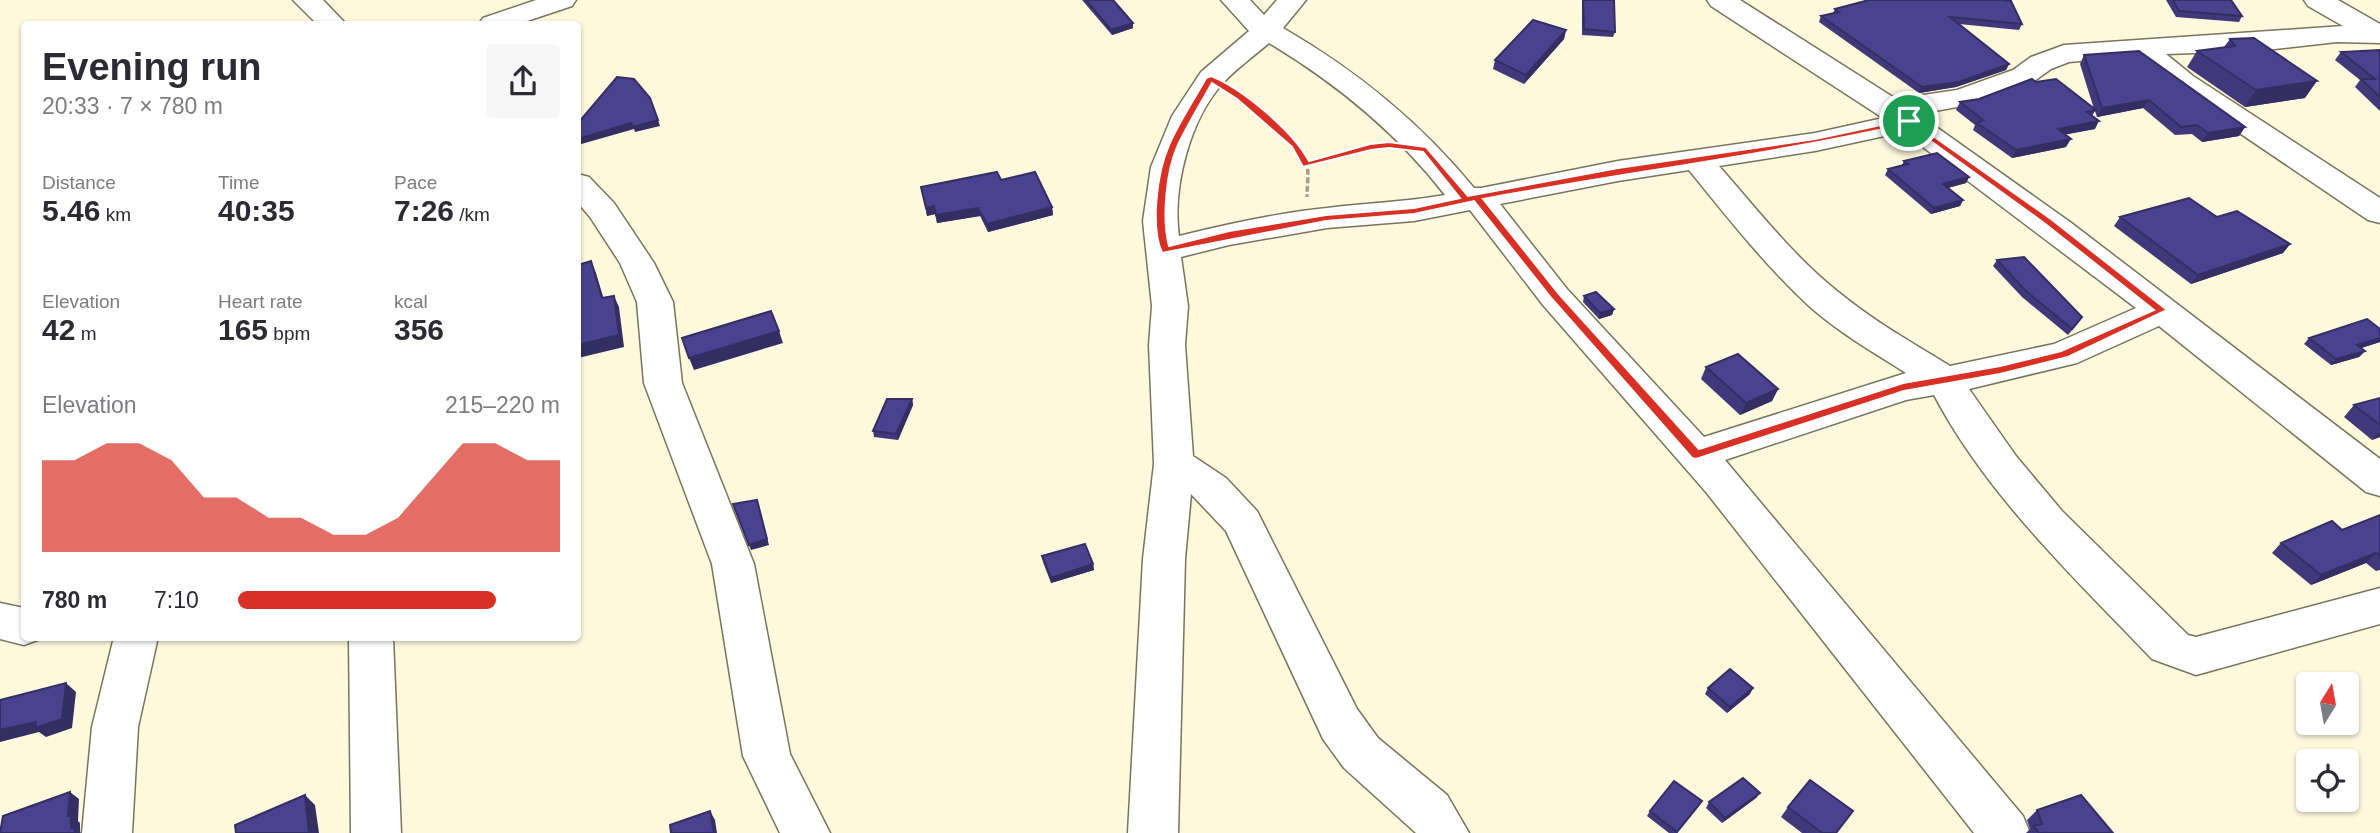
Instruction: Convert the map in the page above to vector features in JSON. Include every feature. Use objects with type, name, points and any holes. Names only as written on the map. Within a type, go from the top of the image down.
[{"type":"street","points":[[307,0],[329,21]]},
{"type":"street","points":[[502,21],[562,0]]},
{"type":"street","points":[[1236,0],[1266,31],[1345,78],[1426,150],[1471,198],[1555,297],[1696,454],[1988,827]]},
{"type":"street","points":[[1153,833],[1164,559],[1174,464],[1167,345],[1170,306],[1160,220],[1167,167],[1187,116],[1211,78],[1266,31],[1292,0]]},
{"type":"street","points":[[1721,0],[1899,115],[2048,221],[2380,481]]},
{"type":"street","points":[[2318,0],[2380,35]]},
{"type":"street","points":[[1165,250],[1229,234],[1308,221],[1414,211],[1471,198],[1696,159],[1815,142],[1963,98],[2023,76],[2041,63],[2064,54],[2140,47],[2257,42],[2337,34],[2380,35]]},
{"type":"street","points":[[2140,47],[2183,82],[2376,209]]},
{"type":"street","points":[[1696,159],[1763,239],[1822,298],[1857,325],[1946,381],[1961,409],[1995,457],[2047,522],[2168,646],[2196,656],[2380,606]]},
{"type":"street","points":[[581,187],[602,210],[630,253],[655,302],[663,383],[733,564],[767,757],[805,833]]},
{"type":"street","points":[[1696,454],[1903,387],[1946,381],[2064,354],[2162,310]]},
{"type":"street","points":[[1174,464],[1220,492],[1242,522],[1340,724],[1361,753],[1430,811],[1444,833]]},
{"type":"street","points":[[0,621],[21,625]]},
{"type":"street","points":[[107,833],[115,727],[135,641]]},
{"type":"street","points":[[371,641],[376,833]]},
{"type":"path","points":[[1211,78],[1240,97],[1296,145],[1306,165],[1308,176],[1308,221]]},
{"type":"path","points":[[1306,165],[1370,147],[1389,145],[1426,150]]},
{"type":"building","points":[[1086,0],[1113,0],[1133,23],[1111,30]]},
{"type":"building","points":[[1583,0],[1614,0],[1615,32],[1584,29]]},
{"type":"building","points":[[1869,0],[2011,1],[2022,24],[1950,17],[2009,64],[1959,82],[1922,87],[1821,16],[1839,12],[1835,9]]},
{"type":"building","points":[[2173,0],[2231,0],[2242,16],[2179,11]]},
{"type":"building","points":[[1533,20],[1566,30],[1526,75],[1495,60]]},
{"type":"building","points":[[2254,38],[2317,81],[2256,90],[2197,51],[2235,46],[2230,39]]},
{"type":"building","points":[[2380,50],[2380,97],[2361,79],[2375,79],[2341,52]]},
{"type":"building","points":[[2139,51],[2245,127],[2208,133],[2197,125],[2181,127],[2149,100],[2102,108],[2084,55]]},
{"type":"building","points":[[617,77],[634,79],[650,98],[658,120],[633,127],[631,123],[581,138],[581,119]]},
{"type":"building","points":[[2032,79],[2036,82],[2056,79],[2096,110],[2087,112],[2099,121],[2058,129],[2071,139],[2016,150],[1977,123],[1983,120],[1960,102],[1979,99]]},
{"type":"building","points":[[1937,153],[1969,177],[1943,184],[1963,200],[1934,208],[1888,169],[1908,164],[1904,161]]},
{"type":"building","points":[[997,172],[1001,180],[1035,172],[1052,207],[987,224],[978,208],[936,215],[934,206],[926,208],[921,187]]},
{"type":"building","points":[[2189,198],[2217,217],[2237,211],[2290,244],[2198,275],[2120,217]]},
{"type":"building","points":[[2024,257],[2082,317],[2072,329],[2026,291],[1997,260]]},
{"type":"building","points":[[591,261],[602,298],[614,296],[619,335],[581,344],[581,264]]},
{"type":"building","points":[[1596,292],[1614,309],[1600,313],[1584,296]]},
{"type":"building","points":[[771,311],[779,331],[689,358],[682,338]]},
{"type":"building","points":[[2367,319],[2380,329],[2380,338],[2357,345],[2365,351],[2336,359],[2309,338]]},
{"type":"building","points":[[1738,354],[1778,389],[1746,403],[1706,367]]},
{"type":"building","points":[[2380,398],[2380,425],[2354,405]]},
{"type":"building","points":[[887,399],[912,399],[896,434],[873,431]]},
{"type":"building","points":[[757,500],[767,539],[749,545],[733,504]]},
{"type":"building","points":[[2380,515],[2380,556],[2376,553],[2321,575],[2281,543],[2332,521],[2342,530]]},
{"type":"building","points":[[1085,544],[1093,564],[1051,578],[1042,556]]},
{"type":"building","points":[[1730,669],[1753,688],[1730,707],[1708,688]]},
{"type":"building","points":[[66,683],[62,719],[35,728],[36,722],[0,730],[0,700]]},
{"type":"building","points":[[1743,778],[1760,793],[1725,818],[1709,802]]},
{"type":"building","points":[[1810,780],[1853,811],[1836,833],[1822,833],[1788,807]]},
{"type":"building","points":[[1674,781],[1702,801],[1677,832],[1650,811]]},
{"type":"building","points":[[70,792],[68,816],[71,816],[71,828],[75,829],[75,833],[0,833],[3,816]]},
{"type":"building","points":[[305,795],[309,833],[236,833],[235,825]]},
{"type":"building","points":[[2081,795],[2113,833],[2039,833],[2033,826],[2042,824],[2037,810]]},
{"type":"building","points":[[710,811],[714,833],[671,833],[670,825]]},
{"type":"route","points":[[1909,121],[1815,142],[1618,171],[1466,199],[1414,211],[1326,218],[1229,234],[1165,250],[1161,234],[1160,220],[1167,167],[1173,146],[1181,134],[1187,116],[1211,78],[1240,97],[1296,145],[1306,165],[1370,147],[1389,145],[1426,150],[1466,199],[1477,198],[1555,297],[1696,454],[1903,387],[2000,370],[2064,354],[2162,310],[2048,221],[1909,121]]}]
